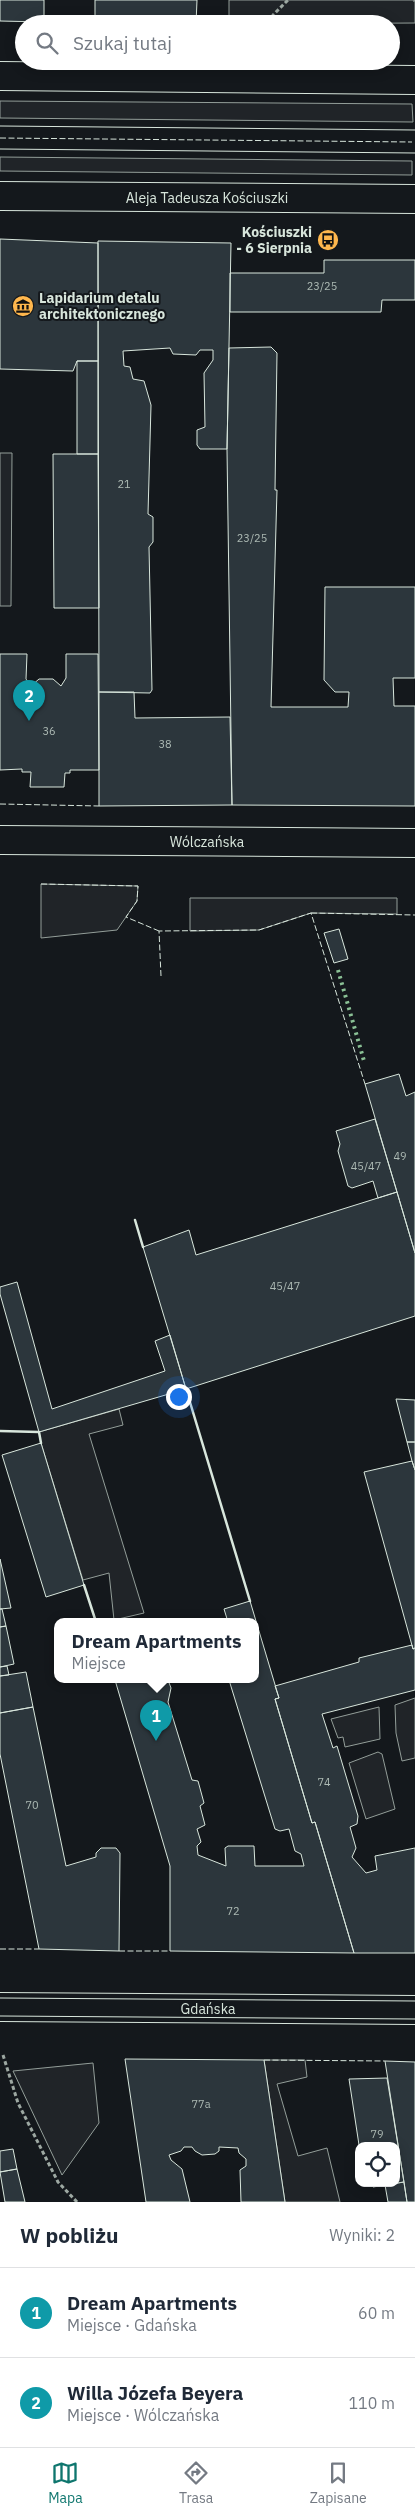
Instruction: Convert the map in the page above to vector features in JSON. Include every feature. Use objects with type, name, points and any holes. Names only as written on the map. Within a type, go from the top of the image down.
[{"type":"street","points":[[0,76],[415,80]]},
{"type":"street","name":"Aleja Tadeusza Kościuszki","points":[[0,196],[415,200]]},
{"type":"street","name":"Wólczańska","points":[[0,840],[415,843]]},
{"type":"street","name":"Gdańska","points":[[0,2007],[415,2010]]},
{"type":"path","points":[[273,15],[288,0]]},
{"type":"path","points":[[3,2055],[18,2103],[58,2182],[77,2202]]},
{"type":"shaded area","points":[[229,0],[415,0],[415,23],[400,23],[400,15],[229,15]]},
{"type":"shaded area","points":[[0,101],[412,104],[413,122],[0,118]]},
{"type":"shaded area","points":[[0,157],[412,161],[412,175],[0,171]]},
{"type":"shaded area","points":[[0,453],[12,453],[11,606],[0,606]]},
{"type":"shaded area","points":[[41,884],[138,886],[137,901],[117,930],[41,938]]},
{"type":"shaded area","points":[[190,898],[397,898],[397,914],[311,913],[259,930],[190,931]]},
{"type":"shaded area","points":[[119,1409],[123,1425],[89,1434],[144,1613],[114,1618],[109,1573],[83,1580],[39,1432]]},
{"type":"shaded area","points":[[415,1698],[415,1758],[402,1761],[396,1733],[395,1705]]},
{"type":"shaded area","points":[[379,1707],[380,1739],[345,1747],[343,1737],[338,1738],[331,1719]]},
{"type":"shaded area","points":[[378,1752],[382,1754],[395,1809],[366,1819],[349,1763]]},
{"type":"shaded area","points":[[264,2060],[305,2060],[307,2077],[277,2084],[298,2156],[327,2148],[340,2202],[285,2202]]},
{"type":"shaded area","points":[[93,2063],[99,2123],[62,2175],[13,2071]]},
{"type":"building","points":[[0,0],[44,0],[44,15],[15,15],[15,21],[0,21]]},
{"type":"building","points":[[95,0],[197,0],[196,15],[95,15]]},
{"type":"building","points":[[0,239],[98,243],[98,361],[77,361],[73,371],[0,369]]},
{"type":"building","points":[[98,241],[231,243],[227,449],[200,449],[197,445],[197,430],[205,427],[204,373],[213,360],[213,350],[200,350],[196,355],[173,354],[170,348],[123,351],[124,366],[130,367],[133,379],[144,381],[151,405],[148,514],[153,517],[153,542],[149,547],[152,690],[150,693],[99,692]]},
{"type":"building","points":[[324,260],[415,260],[415,300],[382,300],[381,312],[230,312],[230,273],[324,273]]},
{"type":"building","points":[[271,347],[277,353],[275,490],[277,490],[271,707],[348,707],[349,692],[335,692],[324,680],[325,587],[415,587],[415,678],[393,678],[394,706],[415,706],[415,806],[232,805],[227,449],[229,348]]},
{"type":"building","points":[[77,361],[98,361],[98,454],[77,454]]},
{"type":"building","points":[[53,454],[98,454],[99,608],[54,608]]},
{"type":"building","points":[[0,654],[27,654],[26,679],[31,686],[39,679],[53,679],[61,686],[66,678],[66,654],[98,654],[99,770],[70,770],[70,773],[65,773],[64,787],[30,787],[31,772],[22,772],[22,769],[0,770]]},
{"type":"building","points":[[99,692],[134,692],[135,718],[230,717],[232,805],[99,806]]},
{"type":"building","points":[[339,929],[348,959],[334,963],[324,933]]},
{"type":"building","points":[[399,1074],[406,1096],[415,1092],[415,1253],[365,1084]]},
{"type":"building","points":[[375,1119],[397,1192],[378,1198],[373,1181],[352,1188],[348,1186],[338,1151],[340,1144],[336,1131]]},
{"type":"building","points":[[397,1192],[415,1253],[415,1316],[186,1389],[143,1247],[189,1230],[196,1255]]},
{"type":"building","points":[[17,1282],[52,1409],[165,1371],[155,1341],[170,1335],[186,1389],[39,1432],[0,1294],[0,1287]]},
{"type":"building","points":[[396,1399],[415,1400],[415,1442],[407,1442]]},
{"type":"building","points":[[407,1442],[415,1442],[415,1470],[412,1461]]},
{"type":"building","points":[[41,1443],[84,1585],[46,1597],[2,1455]]},
{"type":"building","points":[[412,1461],[415,1470],[415,1648],[413,1649],[364,1472]]},
{"type":"building","points":[[0,1559],[11,1608],[0,1609]]},
{"type":"building","points":[[250,1601],[255,1618],[227,1618],[224,1609]]},
{"type":"building","points":[[0,1609],[2,1609],[6,1626],[0,1627]]},
{"type":"building","points":[[6,1626],[14,1664],[0,1667],[0,1627]]},
{"type":"building","points":[[259,1631],[279,1698],[275,1699],[312,1823],[315,1822],[354,1953],[170,1951],[170,1866],[116,1683],[169,1683],[171,1688],[168,1702],[192,1780],[198,1781],[204,1803],[200,1806],[205,1825],[197,1829],[201,1842],[197,1846],[198,1855],[226,1866],[225,1848],[228,1846],[254,1846],[255,1866],[304,1866],[301,1854],[295,1851],[289,1829],[280,1831],[275,1829],[230,1683],[259,1683]]},
{"type":"building","points":[[412,1645],[413,1649],[415,1648],[415,1690],[322,1714],[333,1748],[337,1746],[358,1816],[357,1824],[350,1827],[356,1848],[352,1857],[366,1873],[377,1870],[375,1856],[415,1848],[415,1953],[354,1953],[315,1822],[312,1823],[275,1699],[279,1698],[275,1686],[359,1662],[359,1658]]},
{"type":"building","points":[[7,1666],[9,1675],[0,1676],[0,1667]]},
{"type":"building","points":[[26,1672],[33,1707],[0,1713],[0,1676]]},
{"type":"building","points":[[33,1707],[66,1866],[96,1857],[96,1853],[101,1848],[116,1848],[120,1853],[119,1951],[39,1949],[0,1754],[0,1713]]},
{"type":"building","points":[[125,2059],[264,2060],[285,2202],[241,2202],[240,2170],[246,2166],[246,2159],[239,2153],[238,2148],[219,2147],[219,2151],[215,2154],[202,2155],[192,2147],[184,2147],[181,2151],[169,2155],[171,2160],[182,2169],[190,2202],[146,2202]]},
{"type":"building","points":[[385,2061],[415,2062],[415,2202],[407,2202],[400,2157],[400,2142],[398,2142]]},
{"type":"building","points":[[387,2078],[397,2142],[359,2142],[349,2079]]},
{"type":"building","points":[[13,2149],[17,2169],[0,2172],[0,2151]]},
{"type":"building","points":[[400,2158],[404,2182],[400,2183]]},
{"type":"building","points":[[17,2169],[25,2202],[5,2202],[0,2172]]},
{"type":"building","points":[[404,2182],[407,2202],[388,2202],[385,2187],[400,2187],[400,2183]]},
{"type":"tram line","points":[[0,126],[415,130]]},
{"type":"tram line","points":[[0,149],[415,153]]},
{"type":"tram line","points":[[0,1998],[415,2001]]},
{"type":"tram line","points":[[0,2016],[415,2019]]},
{"type":"hedge","points":[[338,970],[364,1061]]},
{"type":"fence","points":[[0,138],[412,142]]},
{"type":"fence","points":[[0,804],[99,806]]},
{"type":"fence","points":[[41,884],[138,886],[137,901],[126,917],[159,931]]},
{"type":"fence","points":[[311,913],[415,915]]},
{"type":"fence","points":[[161,976],[159,931],[259,930],[311,913],[365,1084]]},
{"type":"fence","points":[[0,1949],[39,1949]]},
{"type":"fence","points":[[119,1951],[170,1951]]},
{"type":"fence","points":[[264,2060],[385,2061]]},
{"type":"wall","points":[[135,1220],[143,1247]]},
{"type":"wall","points":[[186,1389],[250,1601]]},
{"type":"wall","points":[[0,1431],[39,1432],[41,1443]]},
{"type":"wall","points":[[84,1585],[95,1618]]},
{"type":"place","name":"Kościuszki - 6 Sierpnia","points":[[328,240]]},
{"type":"place","name":"Lapidarium detalu architektonicznego","points":[[23,306]]},
{"type":"place","name":"Willa Józefa Beyera","points":[[29,721]]},
{"type":"place","name":"Dream Apartments","points":[[156,1741]]}]
